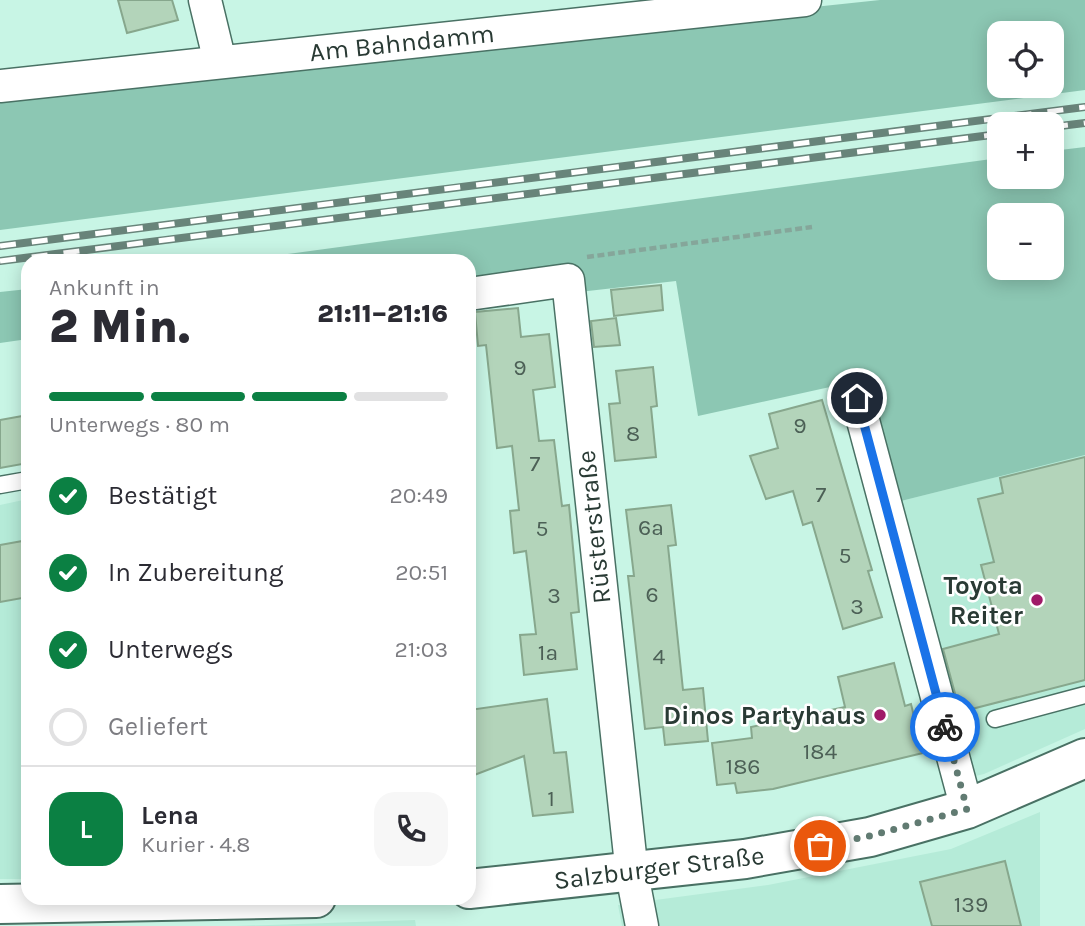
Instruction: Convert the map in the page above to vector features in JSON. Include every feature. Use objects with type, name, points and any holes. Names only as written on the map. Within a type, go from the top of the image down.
[{"type":"main road","name":"Salzburger Straße","points":[[476,888],[632,874],[745,859],[870,836],[967,809],[1085,758]]},
{"type":"main road","points":[[0,904],[21,904]]},
{"type":"street","points":[[205,0],[220,62]]},
{"type":"street","name":"Am Bahndamm","points":[[0,86],[805,0]]},
{"type":"street","points":[[476,293],[568,280]]},
{"type":"street","name":"Rüsterstraße","points":[[568,280],[632,874],[642,926]]},
{"type":"street","points":[[857,398],[967,809]]},
{"type":"lane","points":[[0,485],[21,481]]},
{"type":"lane","points":[[995,719],[1085,695]]},
{"type":"path","points":[[568,280],[581,258],[812,227]]},
{"type":"shaded area","points":[[880,0],[1085,0],[1085,90],[1064,93],[1064,21],[987,21],[987,98],[1023,98],[0,230],[0,94]]},
{"type":"shaded area","points":[[1085,147],[1085,455],[885,505],[857,381],[698,416],[676,281],[579,292],[576,266],[476,279],[476,254],[288,254],[987,160],[987,189],[1064,189],[1064,150]]},
{"type":"shaded area","points":[[21,290],[21,340],[0,343],[0,292]]},
{"type":"shaded area","points":[[1085,455],[1085,729],[984,774],[946,783],[885,505]]},
{"type":"shaded area","points":[[21,500],[21,879],[0,879],[0,505]]},
{"type":"shaded area","points":[[1040,812],[1040,926],[622,926],[618,905],[768,885],[951,849]]},
{"type":"shaded area","points":[[415,920],[416,926],[236,926]]},
{"type":"building","points":[[118,0],[172,0],[178,20],[127,33]]},
{"type":"building","points":[[661,285],[663,310],[614,316],[611,290]]},
{"type":"building","points":[[518,308],[521,337],[549,334],[555,387],[533,390],[539,441],[554,440],[562,506],[569,505],[579,612],[571,613],[577,669],[524,675],[520,635],[536,634],[526,551],[514,553],[510,511],[519,510],[512,446],[497,448],[486,345],[478,346],[476,312]]},
{"type":"building","points":[[616,318],[620,345],[594,347],[591,321]]},
{"type":"building","points":[[653,367],[657,406],[651,407],[656,457],[615,461],[609,404],[620,403],[616,371]]},
{"type":"building","points":[[822,400],[872,570],[868,571],[882,617],[843,629],[812,522],[803,525],[793,491],[766,499],[750,456],[778,448],[769,414]]},
{"type":"building","points":[[21,416],[21,464],[0,468],[0,420]]},
{"type":"building","name":"Toyota Reiter","points":[[1085,457],[1085,680],[960,712],[943,649],[999,634],[981,565],[994,562],[978,499],[1003,493],[1000,478]]},
{"type":"building","points":[[671,505],[676,545],[668,546],[683,690],[703,688],[708,741],[665,745],[663,727],[645,729],[628,576],[634,576],[626,510]]},
{"type":"building","points":[[21,541],[21,598],[0,602],[0,545]]},
{"type":"building","points":[[894,663],[905,706],[911,704],[923,753],[773,789],[737,793],[735,783],[717,785],[712,743],[752,738],[751,727],[845,707],[838,677]]},
{"type":"building","points":[[547,699],[554,753],[566,752],[573,812],[533,816],[524,756],[476,774],[476,709]]},
{"type":"building","points":[[1005,861],[1021,926],[932,926],[920,882]]},
{"type":"railway","points":[[0,246],[1085,107]]},
{"type":"railway","points":[[1064,126],[1085,123]]},
{"type":"railway","points":[[55,254],[987,136]]},
{"type":"railway","points":[[0,261],[21,258]]},
{"type":"way so far","points":[[820,846],[870,836],[967,809],[945,727]]},
{"type":"place","name":"Toyota Reiter","points":[[1037,600]]},
{"type":"place","name":"Dinos Partyhaus","points":[[880,715]]},
{"type":"route","points":[[857,398],[945,727]]}]
